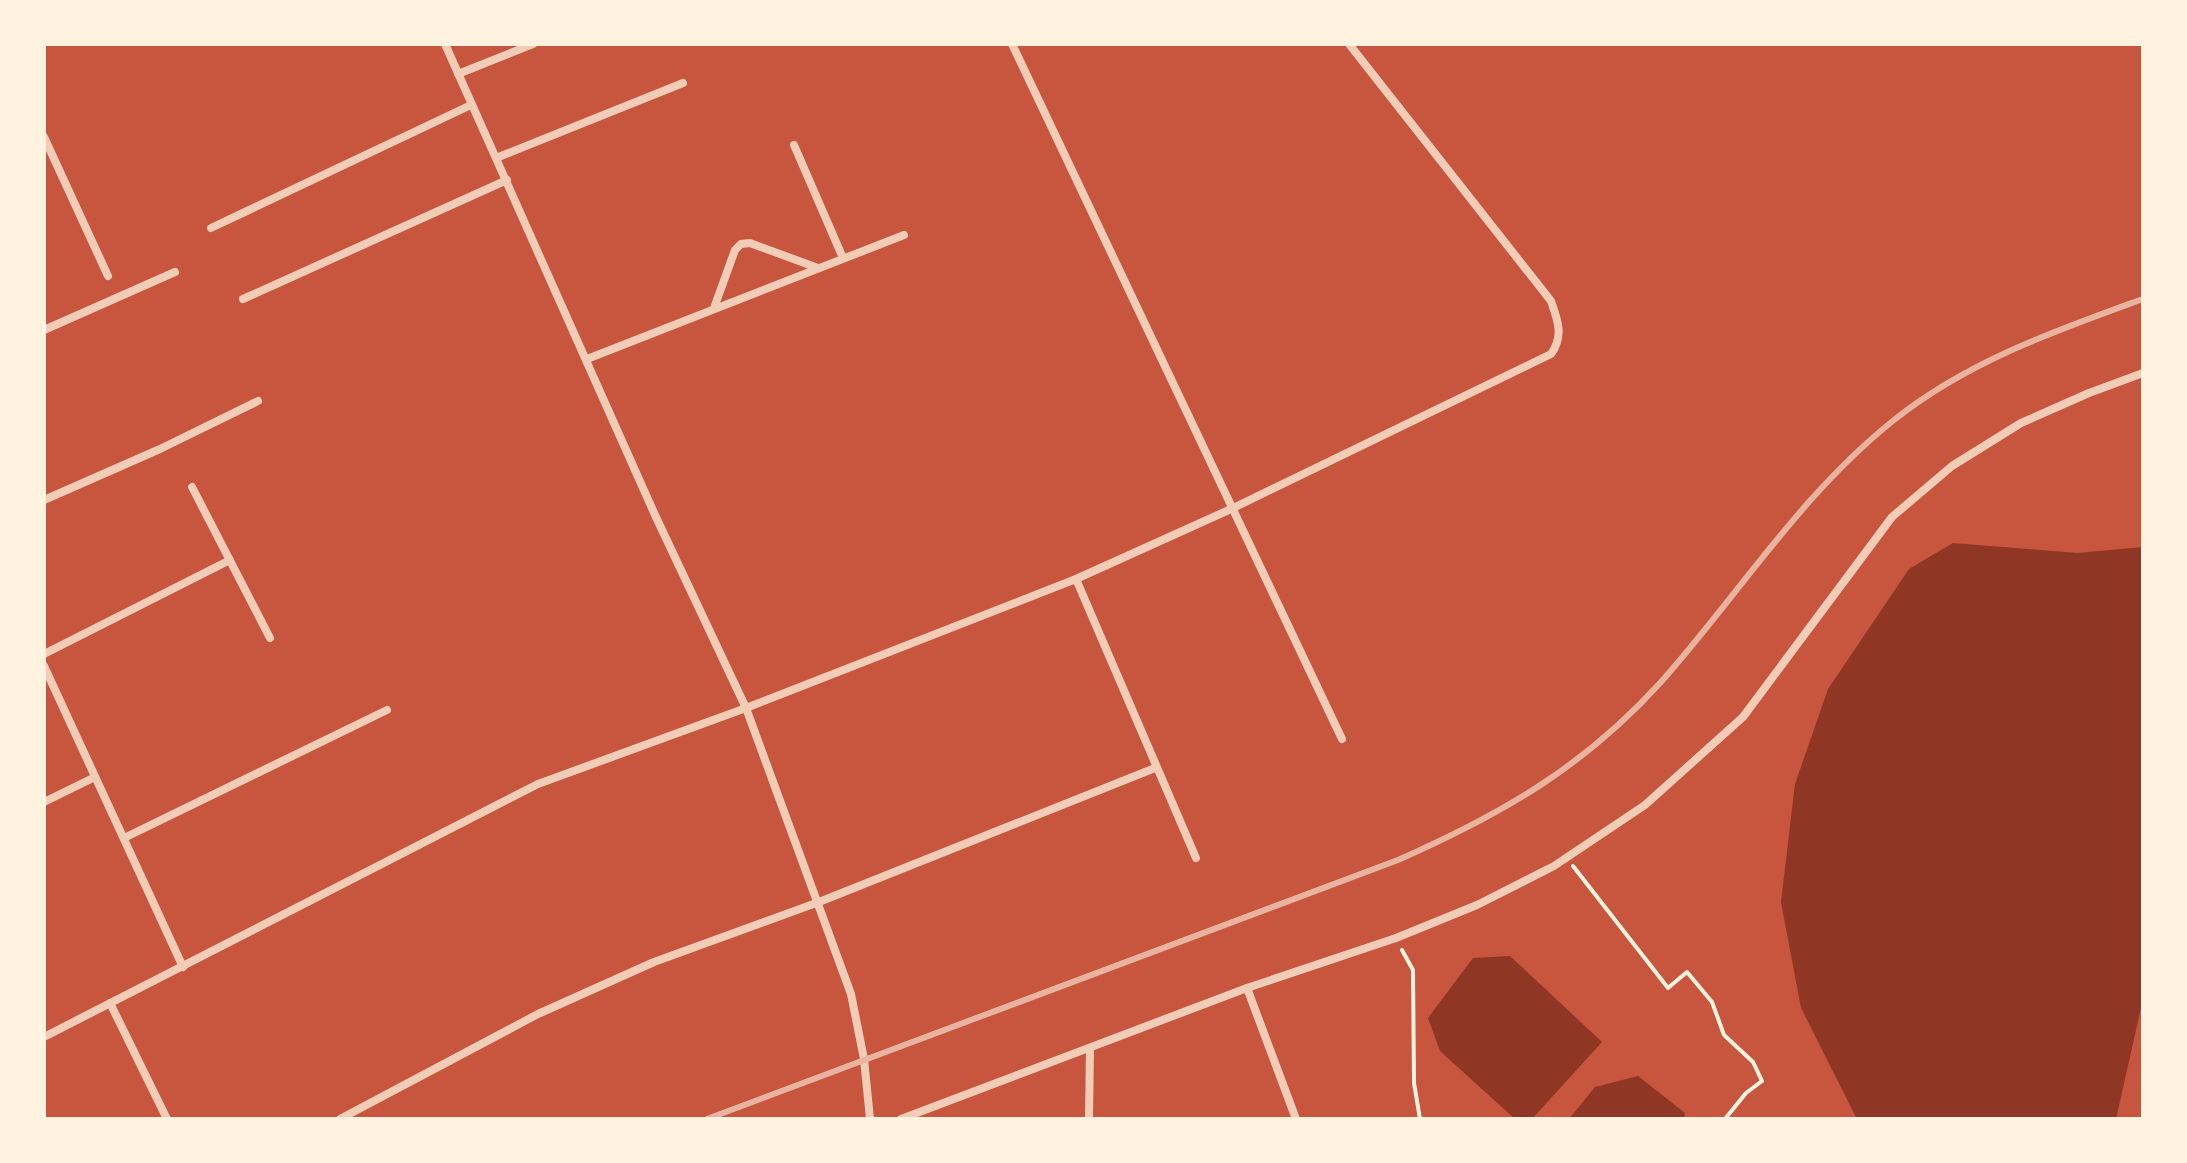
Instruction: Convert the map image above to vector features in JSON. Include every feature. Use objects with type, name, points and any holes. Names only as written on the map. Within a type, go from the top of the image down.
[{"type":"street","points":[[445,44],[655,515],[746,708],[851,994],[864,1059],[870,1119]]},
{"type":"street","points":[[458,74],[533,44]]},
{"type":"street","points":[[1012,44],[1342,739]]},
{"type":"street","points":[[44,1037],[538,784],[746,708],[1076,579],[1231,509],[1551,354],[1558,344],[1560,324],[1551,301],[1349,44]]},
{"type":"street","points":[[496,158],[683,83]]},
{"type":"street","points":[[211,228],[471,105]]},
{"type":"street","points":[[44,137],[108,276]]},
{"type":"street","points":[[794,145],[843,258]]},
{"type":"street","points":[[243,299],[507,180]]},
{"type":"street","points":[[587,359],[904,235]]},
{"type":"street","points":[[714,308],[735,250],[741,244],[750,243],[819,268]]},
{"type":"street","points":[[44,330],[175,272]]},
{"type":"street","points":[[901,1119],[1247,988],[1396,938],[1477,905],[1566,858],[1645,805],[1743,717],[1892,517],[1952,466],[2021,423],[2143,373]]},
{"type":"street","points":[[44,500],[160,449],[258,401]]},
{"type":"street","points":[[192,487],[270,638]]},
{"type":"street","points":[[44,654],[230,560]]},
{"type":"street","points":[[1076,579],[1196,858]]},
{"type":"street","points":[[44,666],[183,967]]},
{"type":"street","points":[[124,838],[387,710]]},
{"type":"street","points":[[340,1119],[571,999],[654,962],[819,902],[1155,768]]},
{"type":"street","points":[[44,802],[95,777]]},
{"type":"street","points":[[1247,988],[1296,1119]]},
{"type":"street","points":[[110,1003],[167,1119]]},
{"type":"street","points":[[1089,1119],[1090,1048]]},
{"type":"path","points":[[1566,858],[1668,988],[1687,972],[1712,1002],[1724,1035],[1753,1062],[1762,1081],[1746,1093],[1725,1119]]},
{"type":"path","points":[[1396,938],[1413,970],[1414,1083],[1420,1119]]},
{"type":"shaded area","points":[[1953,543],[2077,553],[2143,547],[2143,999],[2116,1119],[1857,1119],[1801,1008],[1781,902],[1795,784],[1828,689],[1909,569]]},
{"type":"shaded area","points":[[1510,956],[1602,1042],[1532,1119],[1515,1119],[1440,1051],[1428,1018],[1473,958]]},
{"type":"shaded area","points":[[1638,1076],[1685,1113],[1684,1119],[1569,1119],[1595,1087]]},
{"type":"railway","points":[[707,1119],[1398,860],[1507,806],[1571,764],[1632,712],[1690,649],[1800,512],[1860,449],[1894,420],[1922,399],[1982,364],[2143,299]]}]
